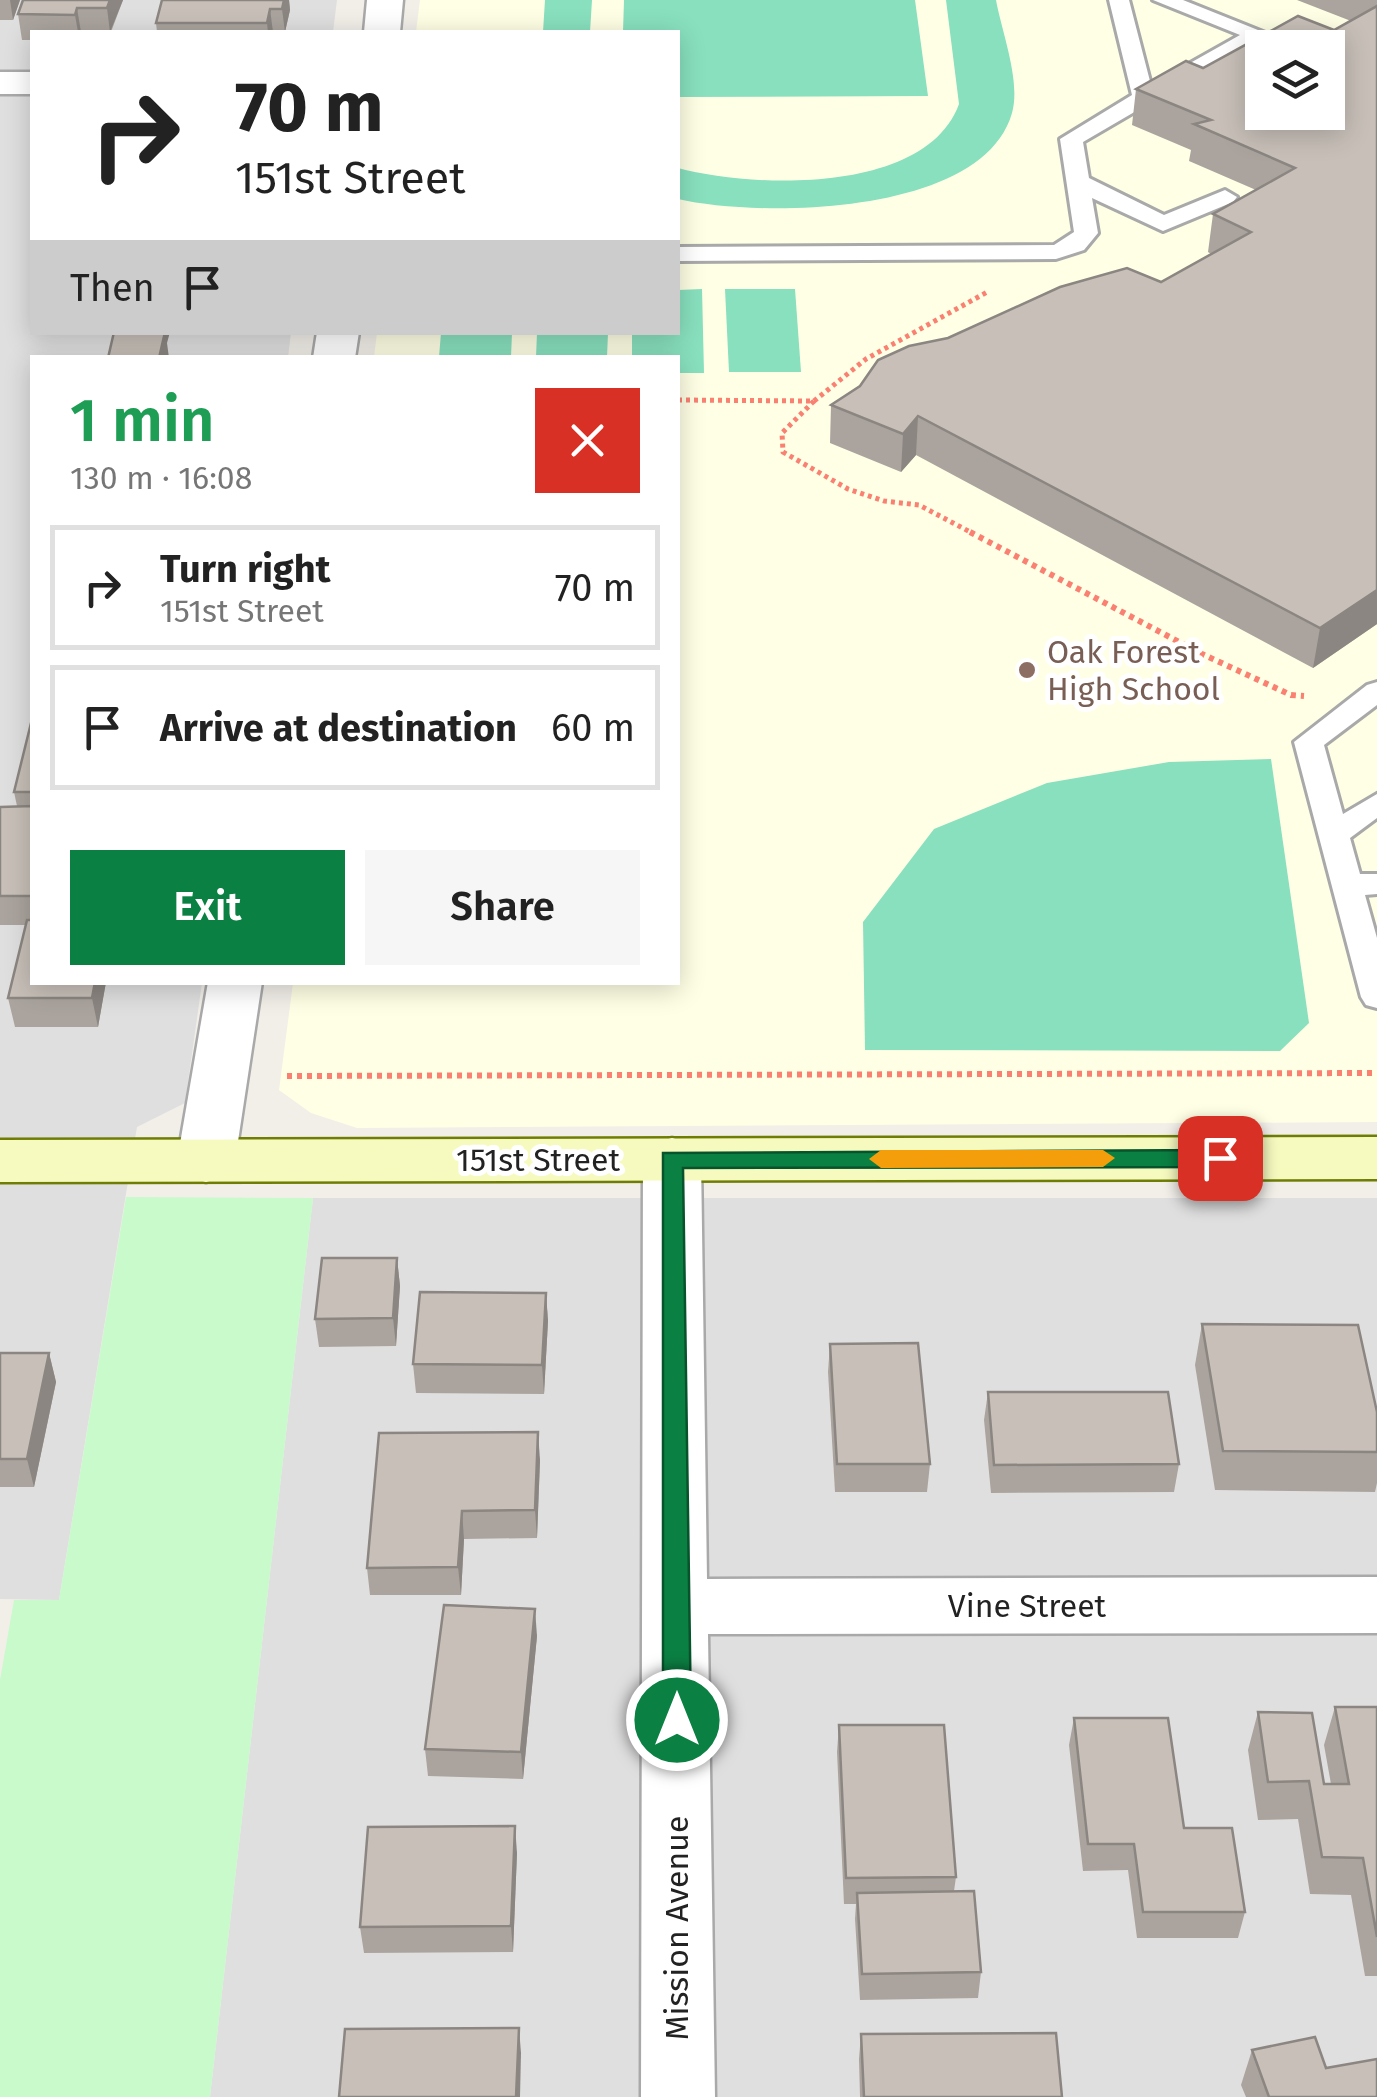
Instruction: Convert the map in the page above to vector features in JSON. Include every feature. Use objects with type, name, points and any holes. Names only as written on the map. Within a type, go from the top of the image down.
[{"type":"street","points":[[382,30],[384,0]]},
{"type":"street","points":[[0,83],[30,83]]},
{"type":"street","points":[[206,1161],[235,985]]},
{"type":"street","name":"151st Street","points":[[0,1161],[1377,1158]]},
{"type":"street","name":"Mission Avenue","points":[[672,1159],[678,2097]]},
{"type":"street","name":"Vine Street","points":[[676,1607],[1377,1605]]},
{"type":"lane","points":[[1120,0],[1144,98]]},
{"type":"lane","points":[[680,254],[1056,252],[1076,245],[1086,234],[1070,139],[1257,34],[1163,0]]},
{"type":"lane","points":[[1078,182],[1163,224],[1224,196]]},
{"type":"lane","points":[[1377,690],[1309,742],[1377,996]]},
{"type":"lane","points":[[1332,837],[1377,804]]},
{"type":"lane","points":[[1345,885],[1377,884]]},
{"type":"path","points":[[1002,288],[866,359],[782,433],[783,452],[806,468],[892,505],[919,504],[1202,654],[1291,695],[1308,696]]},
{"type":"path","points":[[680,400],[814,401]]},
{"type":"path","points":[[287,1076],[1377,1073]]},
{"type":"shaded area","points":[[0,0],[337,0],[333,30],[30,30],[30,335],[291,335],[288,355],[30,355],[30,985],[202,985],[185,1103],[137,1127],[59,1600],[0,1599]]},
{"type":"shaded area","name":"Oak Forest High School","points":[[420,0],[1377,0],[1377,1122],[357,1128],[311,1113],[279,1090],[293,985],[680,985],[680,355],[374,355],[377,335],[680,335],[680,30],[416,30]]},
{"type":"shaded area","points":[[313,1198],[1377,1198],[1377,2097],[210,2097]]},
{"type":"green space","points":[[545,0],[592,0],[590,30],[543,30]]},
{"type":"green space","points":[[624,0],[915,0],[928,96],[680,97],[680,30],[623,30]]},
{"type":"green space","points":[[946,0],[996,0],[1010,57],[1012,113],[993,147],[959,173],[915,190],[865,202],[761,208],[680,199],[680,168],[710,175],[791,181],[875,170],[912,155],[940,134],[959,104]]},
{"type":"green space","points":[[702,289],[704,373],[680,373],[680,355],[632,355],[632,335],[680,335],[680,290]]},
{"type":"green space","points":[[725,289],[795,289],[801,372],[729,372]]},
{"type":"green space","points":[[441,335],[512,335],[511,355],[439,355]]},
{"type":"green space","points":[[537,335],[608,335],[607,355],[536,355]]},
{"type":"green space","points":[[1271,759],[1309,1023],[1280,1051],[865,1050],[863,922],[934,829],[1047,783],[1169,762]]},
{"type":"green space","points":[[126,1197],[313,1198],[210,2097],[0,2097],[0,1680],[14,1600],[59,1600]]},
{"type":"building","points":[[23,0],[110,0],[107,8],[77,8],[75,15],[18,14]]},
{"type":"building","points":[[162,0],[284,0],[282,9],[270,9],[267,23],[156,23]]},
{"type":"building","points":[[1377,6],[1377,590],[1320,628],[918,416],[903,434],[831,405],[860,386],[878,360],[909,346],[948,338],[1060,287],[1127,268],[1161,282],[1251,232],[1213,214],[1295,168],[1194,124],[1211,120],[1136,89],[1186,61],[1203,68],[1245,45],[1245,130],[1345,130],[1345,30],[1334,30]]},
{"type":"building","points":[[1298,16],[1334,30],[1272,30]]},
{"type":"building","points":[[113,335],[164,335],[160,355],[109,355]]},
{"type":"building","points":[[30,727],[30,792],[14,792]]},
{"type":"building","points":[[30,806],[30,896],[0,896],[0,807]]},
{"type":"building","points":[[27,920],[30,985],[94,985],[92,998],[8,998]]},
{"type":"building","points":[[322,1258],[397,1258],[393,1318],[315,1319]]},
{"type":"building","points":[[420,1292],[546,1293],[542,1365],[413,1364]]},
{"type":"building","points":[[1202,1324],[1358,1325],[1377,1412],[1377,1452],[1223,1451]]},
{"type":"building","points":[[918,1343],[930,1464],[837,1464],[830,1344]]},
{"type":"building","points":[[0,1353],[49,1353],[27,1459],[0,1459]]},
{"type":"building","points":[[988,1392],[1168,1392],[1179,1464],[994,1465]]},
{"type":"building","points":[[538,1432],[535,1510],[462,1511],[458,1567],[367,1568],[379,1433]]},
{"type":"building","points":[[444,1605],[535,1609],[521,1752],[425,1749]]},
{"type":"building","points":[[1335,1707],[1377,1707],[1377,1937],[1363,1858],[1322,1857],[1309,1781],[1268,1782],[1258,1712],[1312,1713],[1324,1784],[1349,1784]]},
{"type":"building","points":[[1074,1718],[1168,1718],[1184,1828],[1232,1828],[1245,1912],[1143,1912],[1134,1844],[1088,1844]]},
{"type":"building","points":[[839,1725],[944,1725],[956,1877],[846,1878]]},
{"type":"building","points":[[515,1826],[511,1926],[360,1927],[368,1827]]},
{"type":"building","points":[[974,1891],[981,1972],[862,1974],[857,1893]]},
{"type":"building","points":[[519,2028],[516,2097],[339,2097],[345,2029]]},
{"type":"building","points":[[1056,2033],[1062,2097],[864,2097],[861,2034]]},
{"type":"building","points":[[1315,2037],[1326,2068],[1377,2059],[1377,2097],[1269,2097],[1252,2050]]},
{"type":"slow traffic","points":[[881,1159],[1103,1158]]},
{"type":"place","name":"Oak Forest High School","points":[[1027,670]]},
{"type":"route","points":[[677,1720],[672,1159],[1220,1158]]}]
